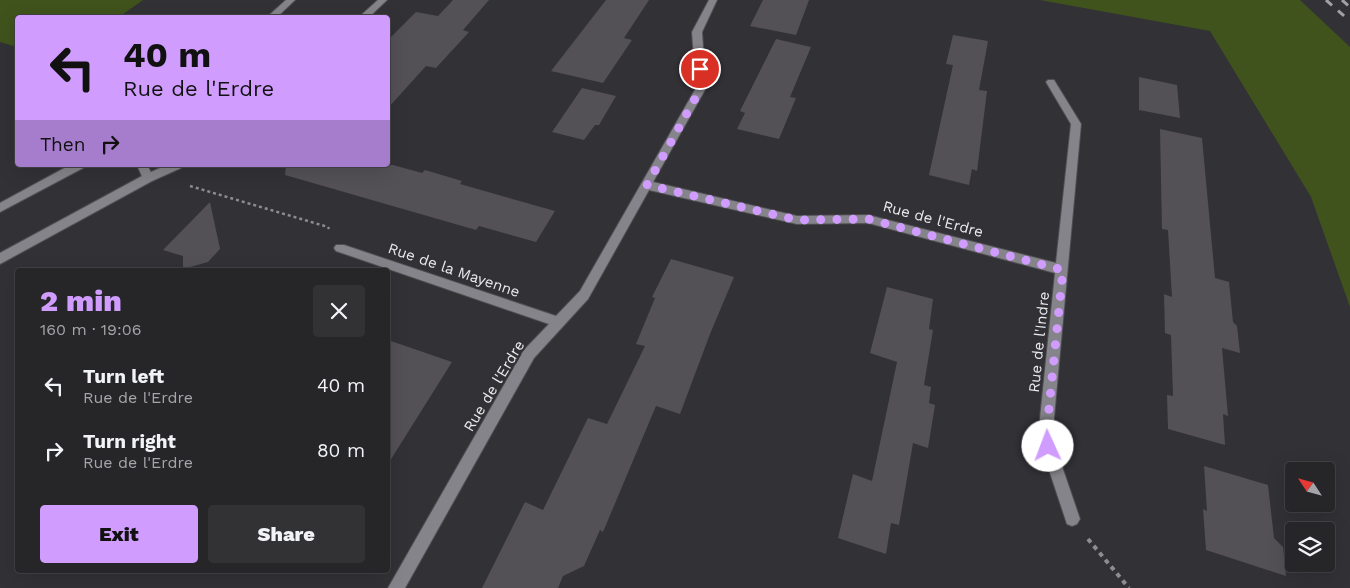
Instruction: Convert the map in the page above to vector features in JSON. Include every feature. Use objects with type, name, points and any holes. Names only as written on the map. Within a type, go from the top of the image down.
[{"type":"street","points":[[274,15],[291,0]]},
{"type":"street","points":[[366,15],[383,0]]},
{"type":"street","name":"Rue de l'Erdre","points":[[396,588],[529,354],[584,295],[701,88],[697,32],[713,0]]},
{"type":"street","name":"Rue de l'Indre","points":[[1052,82],[1076,124],[1048,418],[1048,446],[1072,519]]},
{"type":"street","points":[[0,208],[75,167]]},
{"type":"street","points":[[143,167],[148,178]]},
{"type":"street","points":[[0,259],[148,178],[172,167]]},
{"type":"street","name":"Rue de l'Erdre","points":[[647,185],[797,220],[868,219],[1063,270]]},
{"type":"street","name":"Rue de la Mayenne","points":[[340,248],[558,322]]},
{"type":"path","points":[[174,167],[179,182],[328,227],[340,248]]},
{"type":"path","points":[[1072,519],[1129,588]]},
{"type":"green space","points":[[0,0],[143,0],[122,15],[15,15],[15,46],[0,42]]},
{"type":"green space","points":[[1040,0],[1300,0],[1350,47],[1350,307],[1311,197],[1210,31]]},
{"type":"building","points":[[453,0],[489,0],[463,30],[469,32],[436,68],[426,66],[390,106],[390,38],[416,12],[438,16]]},
{"type":"building","points":[[606,0],[649,0],[624,38],[632,40],[603,83],[551,71]]},
{"type":"building","points":[[763,0],[809,0],[796,35],[750,26]]},
{"type":"building","points":[[953,35],[988,41],[979,90],[987,91],[977,171],[972,169],[969,185],[929,175],[953,65],[946,64]]},
{"type":"building","points":[[776,39],[811,47],[790,97],[796,98],[779,139],[737,129],[745,113],[740,111]]},
{"type":"building","points":[[1139,77],[1177,85],[1180,118],[1139,110]]},
{"type":"building","points":[[582,88],[616,96],[599,125],[595,125],[584,140],[552,132]]},
{"type":"building","points":[[1160,129],[1202,138],[1215,278],[1229,282],[1233,322],[1237,326],[1240,353],[1222,348],[1228,416],[1223,414],[1225,445],[1168,429],[1167,395],[1173,396],[1171,335],[1165,333],[1164,294],[1172,297],[1168,230],[1162,229]]},
{"type":"building","points":[[390,165],[393,165],[422,173],[425,170],[462,181],[460,184],[555,211],[536,242],[479,226],[476,230],[285,175],[286,167],[390,167]]},
{"type":"building","points":[[210,202],[220,249],[208,262],[183,268],[183,256],[163,250]]},
{"type":"building","points":[[671,259],[734,277],[680,414],[656,406],[603,532],[600,530],[584,566],[563,576],[558,588],[482,588],[525,502],[543,510],[588,418],[607,424],[645,346],[636,344],[655,298],[652,297]]},
{"type":"building","points":[[887,287],[933,299],[929,329],[933,330],[924,385],[931,387],[929,403],[935,405],[928,448],[913,443],[899,525],[891,523],[886,554],[838,538],[853,474],[872,481],[897,362],[870,353]]},
{"type":"building","points":[[390,341],[452,362],[390,461]]},
{"type":"building","points":[[1204,466],[1268,485],[1274,538],[1283,547],[1286,576],[1206,550],[1203,509],[1207,511]]},
{"type":"railway","points":[[1326,0],[1350,21]]},
{"type":"railway","points":[[1342,0],[1350,7]]},
{"type":"route","points":[[700,69],[701,88],[647,185],[797,220],[868,219],[1063,270],[1054,346],[1048,418],[1048,446]]}]
